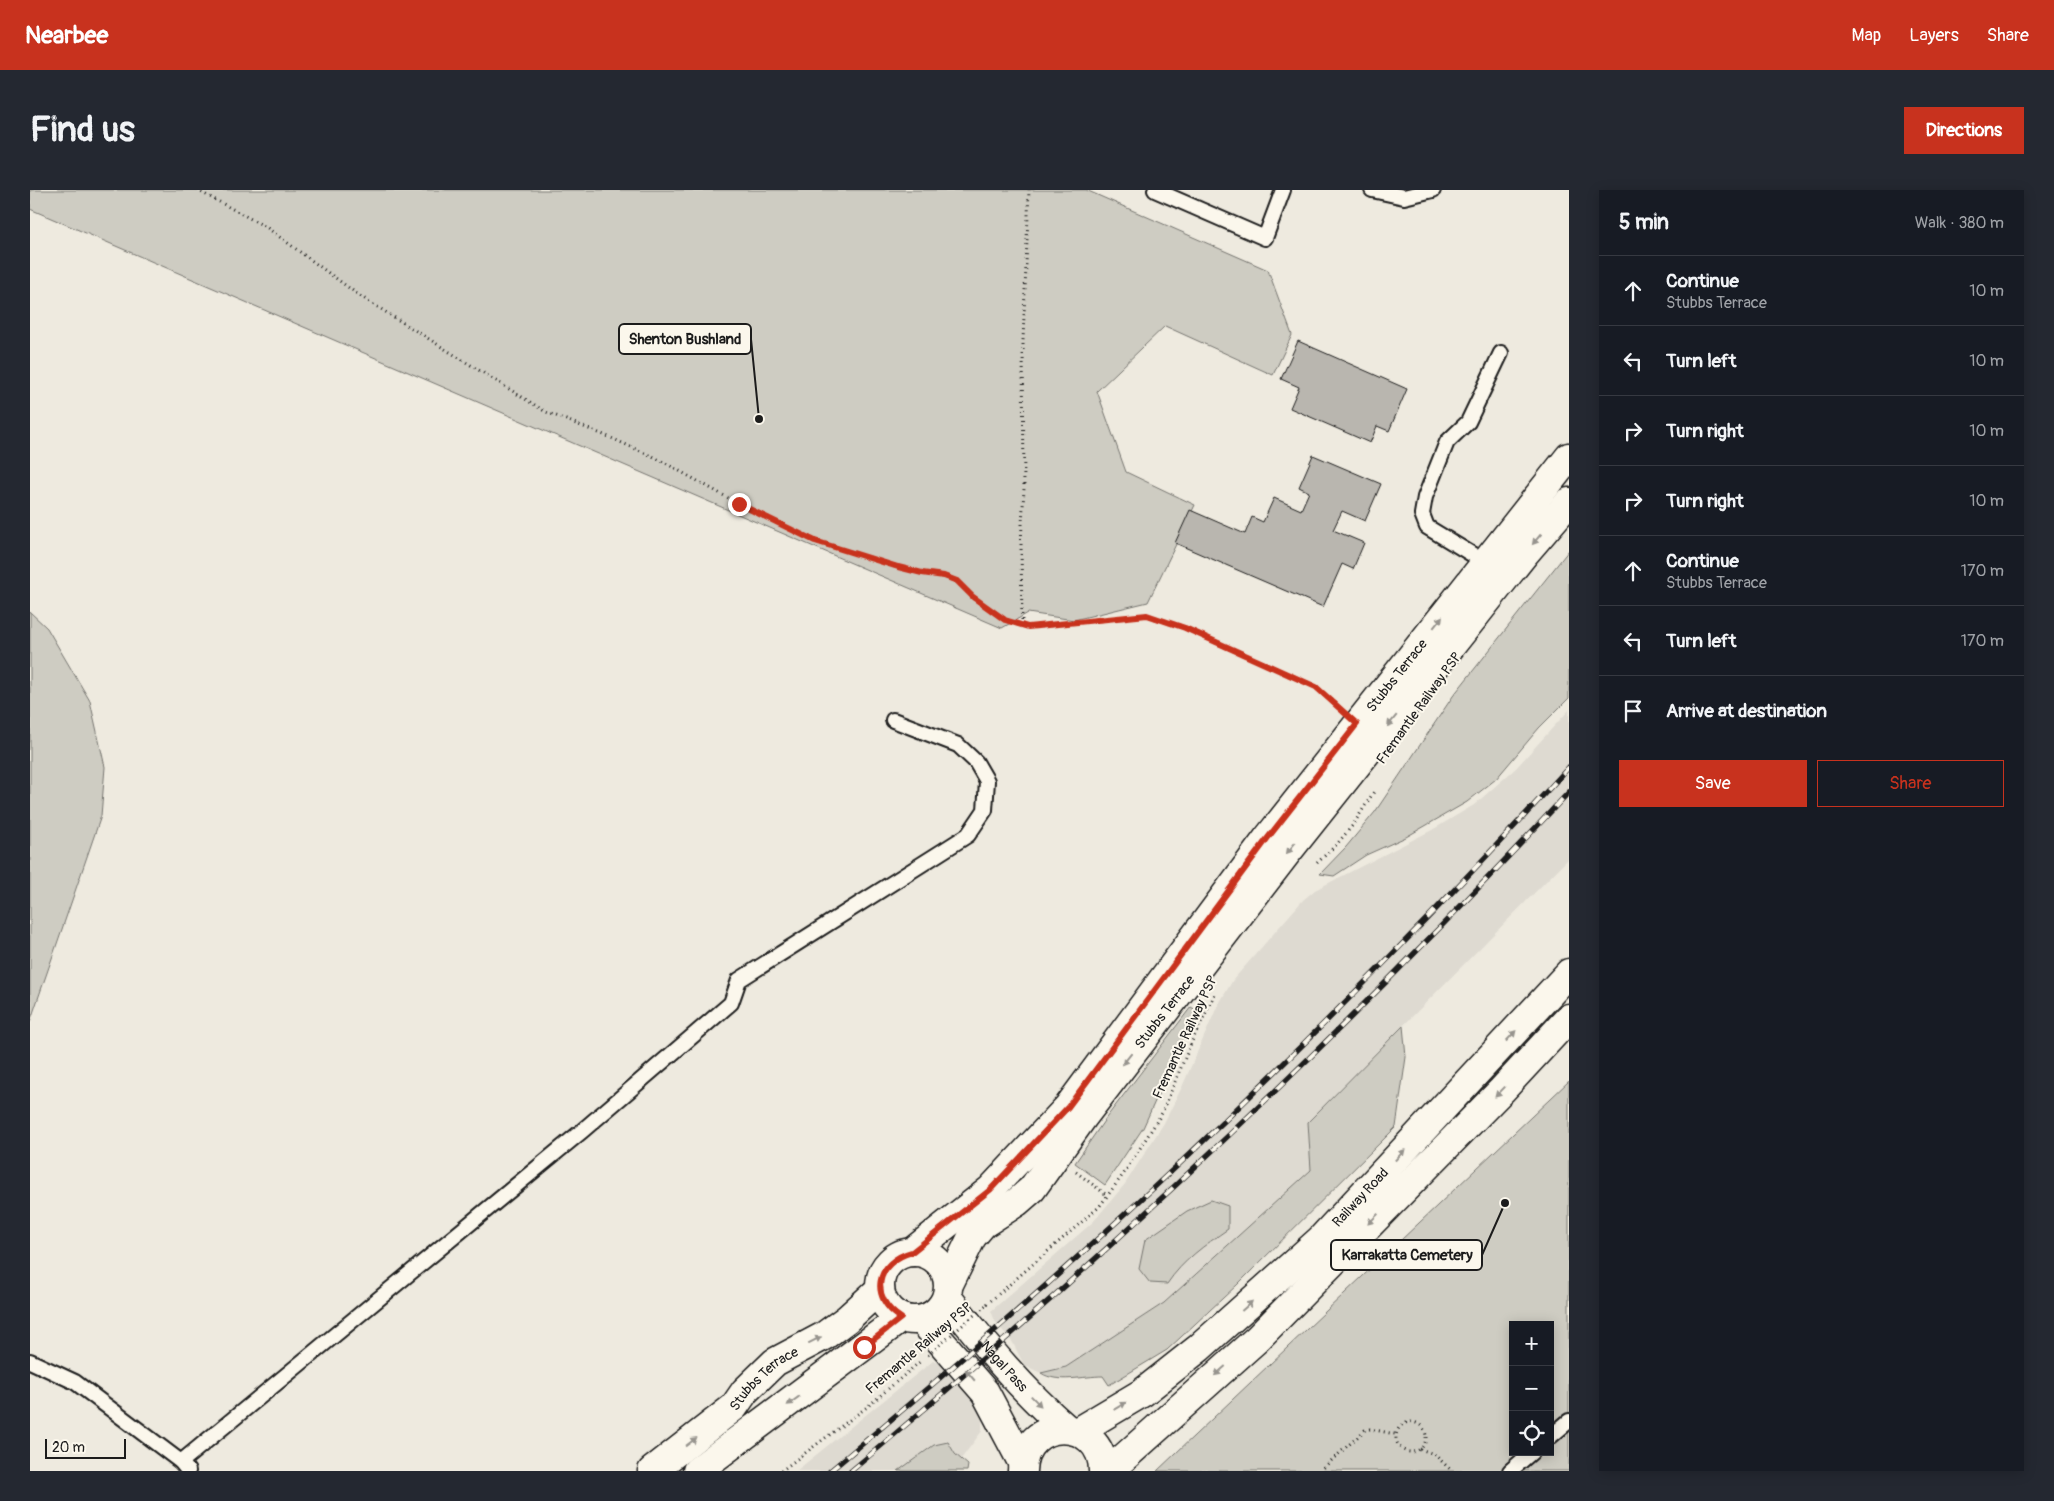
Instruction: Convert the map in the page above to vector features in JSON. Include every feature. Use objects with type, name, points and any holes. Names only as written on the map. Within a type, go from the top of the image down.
[{"type":"main road","name":"Stubbs Terrace","points":[[912,1252],[990,1190],[1068,1107],[1267,839],[1569,457]]},
{"type":"main road","name":"Stubbs Terrace","points":[[948,1290],[972,1237],[984,1224],[1017,1202],[1032,1189],[1084,1116],[1286,854],[1569,502]]},
{"type":"main road","name":"Railway Road","points":[[1022,1466],[1026,1450],[1033,1441],[1043,1434],[1054,1429],[1072,1430],[1142,1393],[1199,1348],[1320,1240],[1569,973]]},
{"type":"main road","name":"Railway Road","points":[[1109,1471],[1257,1339],[1317,1275],[1502,1090],[1569,1018]]},
{"type":"main road","points":[[697,1471],[912,1319],[933,1315],[942,1308],[948,1290],[946,1274],[941,1264],[932,1257],[912,1252],[892,1260],[885,1268],[880,1289],[886,1307],[912,1319],[985,1392],[1022,1466]]},
{"type":"main road","name":"Stubbs Terrace","points":[[652,1471],[734,1407],[745,1391],[775,1362],[824,1336],[847,1319],[880,1289]]},
{"type":"main road","name":"Nagal Pass","points":[[948,1290],[1006,1369],[1040,1405],[1072,1430],[1090,1438],[1099,1449],[1103,1462],[1103,1471]]},
{"type":"lane","points":[[1155,190],[1265,238],[1284,190]]},
{"type":"lane","points":[[1372,190],[1404,197],[1433,190]]},
{"type":"lane","points":[[1502,353],[1468,422],[1447,442],[1425,497],[1422,514],[1427,527],[1432,531],[1485,562],[1505,580]]},
{"type":"lane","points":[[30,1361],[75,1382],[185,1467],[731,1003],[739,980],[968,835],[985,810],[987,781],[976,762],[958,745],[894,720]]},
{"type":"lane","points":[[1554,1434],[1569,1422]]},
{"type":"lane","points":[[1510,1471],[1527,1456]]},
{"type":"path","points":[[197,190],[266,227],[360,296],[546,412],[609,436],[658,459],[739,504],[815,541],[898,567],[944,576],[957,581],[973,597],[1005,620],[1028,627],[1147,615],[1185,628],[1316,687],[1357,724]]},
{"type":"path","points":[[1022,625],[1021,544],[1024,489],[1023,341],[1029,190]]},
{"type":"path","name":"Fremantle Railway PSP","points":[[1313,867],[1337,844],[1353,825],[1378,786]]},
{"type":"path","name":"Fremantle Railway PSP","points":[[781,1471],[867,1407],[1099,1207],[1125,1172],[1162,1113],[1192,1041],[1218,988]]},
{"type":"path","points":[[1072,1168],[1108,1196]]},
{"type":"path","points":[[1420,1449],[1426,1437],[1420,1424],[1411,1421],[1401,1425],[1395,1434],[1395,1439],[1400,1448],[1410,1452],[1420,1449],[1434,1454],[1452,1471]]},
{"type":"path","points":[[1320,1471],[1365,1430],[1370,1429],[1395,1434]]},
{"type":"shaded area","points":[[30,190],[1086,190],[1268,270],[1292,335],[1273,375],[1165,326],[1097,391],[1126,472],[1195,505],[1148,602],[1074,620],[1028,613],[1002,628],[30,209]]},
{"type":"shaded area","points":[[1569,550],[1569,698],[1539,728],[1496,779],[1467,802],[1406,837],[1366,855],[1334,876],[1320,874],[1346,847],[1375,812],[1453,696]]},
{"type":"shaded area","points":[[30,612],[47,628],[90,701],[105,767],[101,816],[30,1022]]},
{"type":"shaded area","points":[[1569,710],[1569,858],[1308,1122],[1311,1170],[1164,1303],[1066,1367],[1041,1373],[1024,1365],[1013,1343],[995,1321],[991,1311],[1093,1222],[1125,1184],[1164,1123],[1217,1007],[1233,980],[1303,900],[1315,890],[1432,830],[1474,805],[1516,768]]},
{"type":"shaded area","points":[[1191,1007],[1196,1010],[1143,1128],[1105,1185],[1075,1163],[1106,1118]]},
{"type":"shaded area","points":[[1403,1026],[1406,1057],[1396,1127],[1237,1285],[1167,1350],[1109,1385],[1103,1376],[1063,1379],[1041,1373],[1066,1367],[1164,1303],[1311,1170],[1308,1122]]},
{"type":"shaded area","points":[[1569,1081],[1569,1471],[1157,1471]]},
{"type":"shaded area","points":[[1211,1200],[1228,1206],[1228,1229],[1187,1260],[1167,1284],[1150,1283],[1139,1269],[1145,1240],[1187,1211]]},
{"type":"shaded area","points":[[933,1361],[943,1365],[962,1388],[979,1402],[982,1409],[982,1431],[952,1471],[796,1471]]},
{"type":"shaded area","points":[[948,1442],[955,1454],[968,1465],[967,1471],[898,1471],[934,1445]]},
{"type":"building","points":[[1298,341],[1407,389],[1389,431],[1377,426],[1370,443],[1290,408],[1299,387],[1281,379]]},
{"type":"building","points":[[1313,455],[1381,484],[1365,521],[1342,511],[1333,530],[1364,543],[1353,569],[1342,564],[1323,607],[1175,543],[1190,510],[1245,534],[1252,517],[1263,522],[1274,498],[1301,510],[1309,492],[1299,487]]},
{"type":"railway","points":[[830,1471],[1049,1283],[1228,1118],[1377,970],[1474,870],[1569,767]]},
{"type":"railway","points":[[851,1471],[1038,1310],[1130,1227],[1310,1058],[1484,882],[1569,792]]},
{"type":"place","name":"Shenton Bushland","points":[[759,419]]},
{"type":"place","name":"Karrakatta Cemetery","points":[[1505,1203]]},
{"type":"route","points":[[739,504],[815,541],[898,567],[944,576],[957,581],[973,597],[1005,620],[1028,627],[1147,615],[1185,628],[1316,687],[1357,724],[1267,839],[1068,1107],[990,1190],[912,1252],[892,1260],[885,1268],[880,1289],[882,1298],[886,1307],[901,1318],[864,1347]]}]
